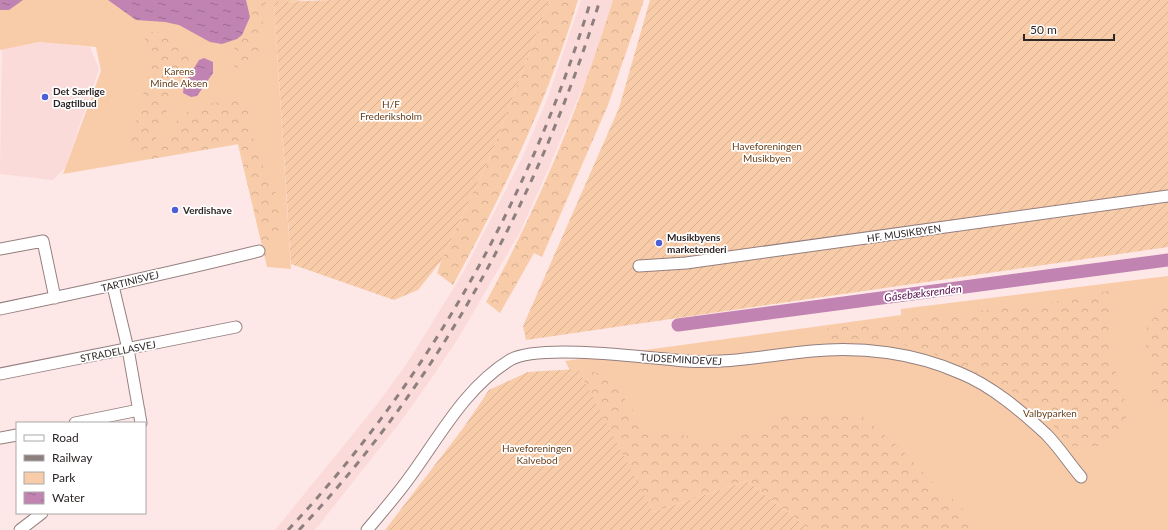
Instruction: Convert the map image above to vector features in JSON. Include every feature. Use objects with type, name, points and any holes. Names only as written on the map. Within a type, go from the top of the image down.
[{"type":"street","name":"HF. MUSIKBYEN","points":[[639,266],[686,263],[1168,196]]},
{"type":"street","points":[[0,249],[43,241],[55,298]]},
{"type":"street","name":"TARTINISVEJ","points":[[0,309],[113,286],[130,280],[259,251]]},
{"type":"street","points":[[113,286],[128,349],[141,422]]},
{"type":"street","name":"STRADELLASVEJ","points":[[0,374],[236,327]]},
{"type":"street","name":"TUDSEMINDEVEJ","points":[[367,530],[411,476],[452,416],[482,380],[512,359],[537,353],[565,352],[689,361],[730,362],[813,351],[856,349],[918,358],[962,373],[999,395],[1047,436],[1081,477]]},
{"type":"street","points":[[80,422],[139,410]]},
{"type":"street","points":[[0,438],[16,434]]},
{"type":"street","points":[[20,530],[41,514]]},
{"type":"shaded area","points":[[581,0],[613,0],[597,53],[520,232],[459,337],[429,382],[398,425],[319,525],[314,530],[275,530],[375,407],[406,365],[463,273],[522,158],[547,100]]},
{"type":"shaded area","name":"Det Særlige Dagtilbud","points":[[44,42],[90,47],[99,69],[65,168],[53,180],[0,174],[2,49]]},
{"type":"green space","name":"Karens Minde Aksen","points":[[0,0],[305,0],[274,3],[291,269],[267,267],[238,144],[63,174],[101,71],[96,47],[40,42],[0,50]]},
{"type":"green space","points":[[250,0],[266,0],[257,64],[241,69],[235,67],[232,62],[232,56],[236,46],[251,25],[252,14]]},
{"type":"green space","name":"H/F Frederiksholm","points":[[333,0],[549,0],[493,150],[441,261],[418,290],[394,300],[291,264],[274,2]]},
{"type":"green space","points":[[549,0],[578,0],[553,74],[523,146],[507,181],[453,285],[437,273],[441,261],[493,150]]},
{"type":"green space","points":[[613,0],[644,0],[608,105],[542,257],[534,253],[500,313],[486,302],[541,192],[557,154],[587,78]]},
{"type":"green space","name":"Haveforeningen Musikbyen","points":[[650,0],[1168,0],[1168,247],[526,340],[523,326],[619,108]]},
{"type":"green space","points":[[152,32],[170,35],[180,40],[193,53],[193,58],[172,84],[162,131],[149,148],[142,151],[133,149],[131,141],[153,57],[152,49],[144,38],[145,33]]},
{"type":"green space","points":[[225,101],[239,101],[245,105],[252,122],[254,147],[281,204],[280,228],[265,257],[238,144],[151,159],[180,116],[196,106]]},
{"type":"green space","name":"Valbyparken","points":[[1168,276],[1168,530],[820,530],[751,476],[645,508],[565,361],[901,315],[901,309]]},
{"type":"green space","points":[[1112,290],[1110,353],[1127,408],[1125,434],[1108,446],[1068,446],[1047,417],[1009,389],[969,369],[917,347],[881,342],[831,340],[825,329],[1062,301]]},
{"type":"green space","points":[[1168,307],[1168,413],[1153,398],[1144,331],[1161,308]]},
{"type":"green space","points":[[578,369],[614,376],[622,395],[646,429],[717,441],[754,432],[778,416],[857,412],[900,448],[945,495],[961,504],[969,530],[811,530],[747,481],[653,512]]},
{"type":"green space","name":"Haveforeningen Kalvebod","points":[[578,369],[653,512],[747,481],[811,530],[385,530],[464,427],[489,390],[528,372]]},
{"type":"water","points":[[0,0],[23,0],[9,10],[0,10]]},
{"type":"water","points":[[108,0],[246,0],[250,17],[242,35],[237,39],[222,44],[210,42],[179,25],[165,22],[136,20]]},
{"type":"water","points":[[204,58],[213,62],[213,73],[197,96],[191,97],[183,93],[184,84],[199,60]]},
{"type":"waterway","name":"Gåsebæksrenden","points":[[678,325],[1168,260]]},
{"type":"railway","points":[[288,530],[339,472],[386,411],[430,348],[470,282],[506,214],[538,144],[567,73],[591,0]]},
{"type":"railway","points":[[299,530],[350,472],[397,412],[440,348],[480,282],[516,214],[547,144],[576,73],[600,0]]},
{"type":"place","name":"Det Særlige Dagtilbud","points":[[45,97]]},
{"type":"place","name":"Verdishave","points":[[175,210]]},
{"type":"place","name":"Musikbyens marketenderi","points":[[659,243]]}]
